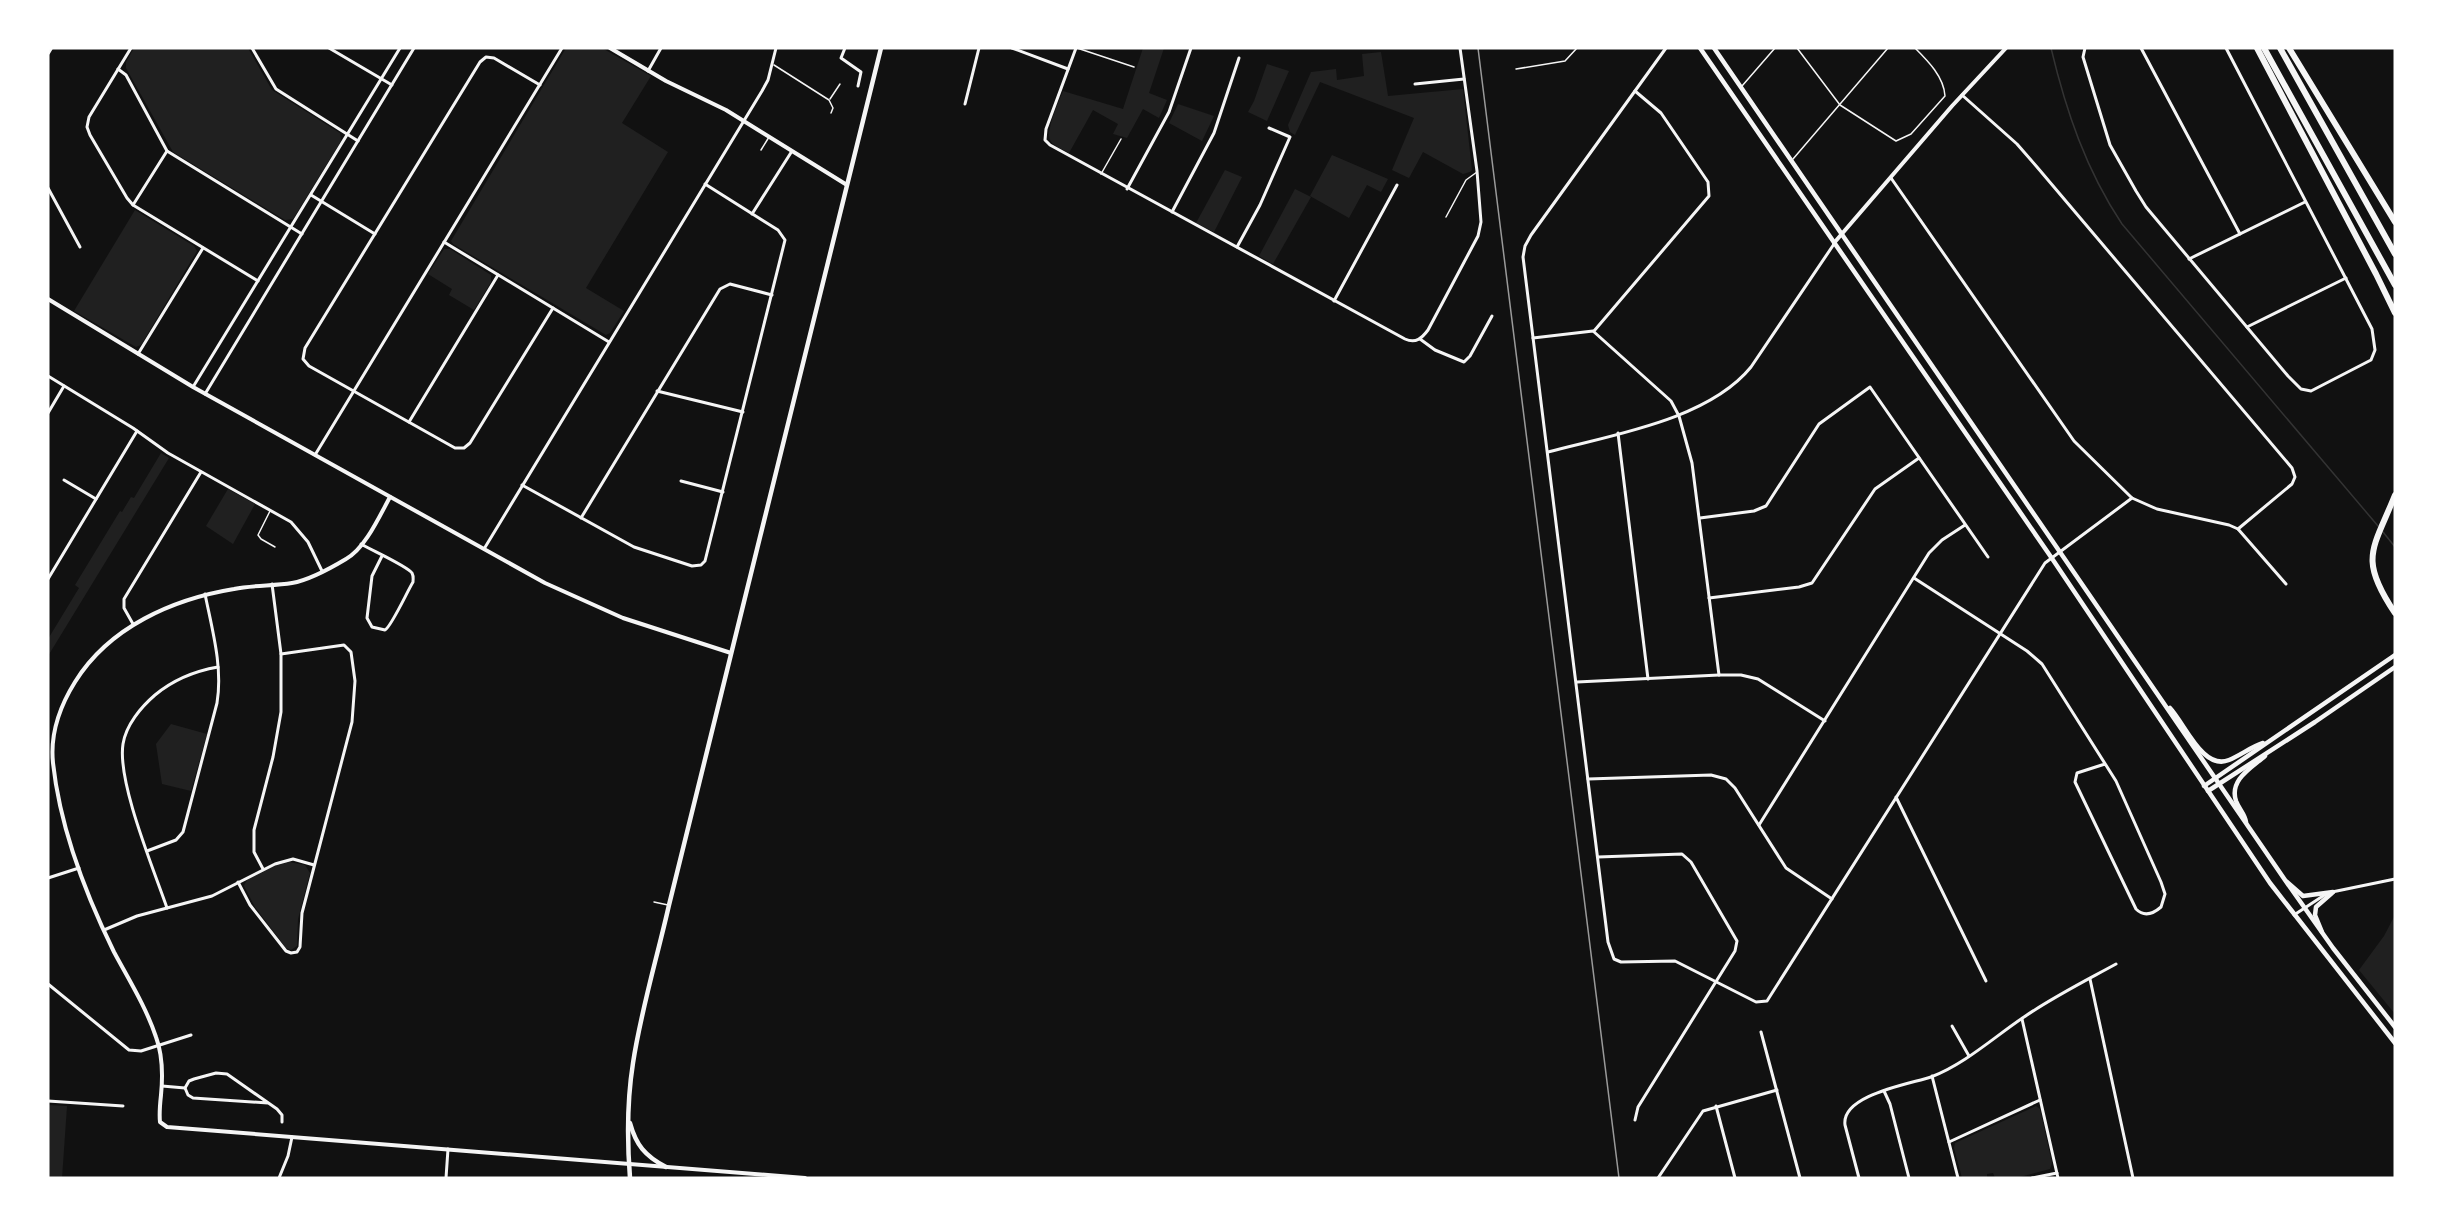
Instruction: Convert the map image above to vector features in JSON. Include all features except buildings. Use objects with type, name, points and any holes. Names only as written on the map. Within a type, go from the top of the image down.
[{"type":"highway","points":[[2257,48],[2395,313]]},
{"type":"highway","points":[[2264,48],[2395,285]]},
{"type":"highway","points":[[2280,48],[2395,254]]},
{"type":"highway","points":[[2289,48],[2395,222]]},
{"type":"highway","points":[[2395,495],[2376,537],[2372,553],[2375,581],[2395,613]]},
{"type":"main road","points":[[630,1178],[628,1118],[633,1062],[669,905],[881,48]]},
{"type":"main road","points":[[1700,48],[2294,915],[2395,1043]]},
{"type":"main road","points":[[1714,48],[2284,880],[2395,1027]]},
{"type":"main road","points":[[2204,786],[2395,655]]},
{"type":"main road","points":[[2208,791],[2395,667]]},
{"type":"main road","points":[[2158,695],[2174,712],[2203,754],[2212,760],[2227,761],[2271,740]]},
{"type":"main road","points":[[2247,825],[2245,815],[2235,798],[2235,787],[2241,776],[2276,747]]},
{"type":"main road","points":[[2284,880],[2303,896],[2334,892]]},
{"type":"main road","points":[[2323,934],[2315,915],[2316,907],[2334,892]]},
{"type":"main road","points":[[628,1118],[637,1144],[651,1159],[666,1167]]},
{"type":"street","points":[[48,53],[51,48]]},
{"type":"street","points":[[131,48],[89,117],[87,127],[127,198],[134,205],[258,281]]},
{"type":"street","points":[[252,48],[276,89],[358,141]]},
{"type":"street","points":[[329,48],[392,85]]},
{"type":"street","points":[[193,387],[400,48]]},
{"type":"street","points":[[205,394],[414,48]]},
{"type":"street","points":[[315,455],[562,48]]},
{"type":"street","points":[[610,48],[744,121],[847,185]]},
{"type":"street","points":[[648,70],[661,48]]},
{"type":"street","points":[[484,549],[767,83],[776,48]]},
{"type":"street","points":[[845,48],[841,57],[861,71],[858,86]]},
{"type":"street","points":[[965,104],[979,48]]},
{"type":"street","points":[[1012,48],[1068,69]]},
{"type":"street","points":[[1076,48],[1046,129],[1045,140],[1054,148],[1408,341],[1420,339],[1428,330],[1478,236],[1481,222],[1477,171],[1460,48]]},
{"type":"street","points":[[1127,189],[1169,112],[1191,48]]},
{"type":"street","points":[[1666,48],[1525,246],[1523,257],[1609,948],[1614,959],[1621,962],[1676,961],[1756,1002],[1767,1001],[2026,591],[2050,557],[2132,498]]},
{"type":"street","points":[[1548,452],[1679,416],[1723,393],[1744,376],[1834,243],[1962,95],[2006,48]]},
{"type":"street","points":[[2085,48],[2083,57],[2110,145],[2124,173],[2146,207],[2292,381],[2306,391],[2311,391],[2365,365],[2374,355],[2373,336],[2368,319],[2226,48]]},
{"type":"street","points":[[2141,48],[2240,234]]},
{"type":"street","points":[[540,85],[494,58],[488,57],[481,60],[303,353],[304,361],[309,366],[455,448],[468,446],[553,308]]},
{"type":"street","points":[[1172,212],[1214,133],[1239,58]]},
{"type":"street","points":[[118,69],[126,75],[167,151],[302,234]]},
{"type":"street","points":[[1415,84],[1464,79]]},
{"type":"street","points":[[1533,338],[1593,331],[1709,196],[1708,182],[1661,113],[1635,90]]},
{"type":"street","points":[[1962,95],[2017,144],[2292,468],[2295,477],[2292,484],[2238,529]]},
{"type":"street","points":[[1236,247],[1260,205],[1290,137],[1269,128]]},
{"type":"street","points":[[134,205],[167,151]]},
{"type":"street","points":[[752,214],[792,151]]},
{"type":"street","points":[[1891,178],[2069,435],[2132,498],[2157,509],[2238,529],[2286,584]]},
{"type":"street","points":[[522,485],[640,550],[695,567],[705,561],[785,239],[780,232],[705,184]]},
{"type":"street","points":[[1334,301],[1397,185]]},
{"type":"street","points":[[48,188],[80,247]]},
{"type":"street","points":[[310,195],[375,234]]},
{"type":"street","points":[[2189,259],[2305,202]]},
{"type":"street","points":[[444,242],[609,342]]},
{"type":"street","points":[[138,354],[203,248]]},
{"type":"street","points":[[409,422],[498,275]]},
{"type":"street","points":[[2247,327],[2346,278]]},
{"type":"street","points":[[580,518],[722,287],[733,284],[772,295]]},
{"type":"street","points":[[48,300],[205,394],[545,583],[587,603],[658,630],[731,653]]},
{"type":"street","points":[[1420,339],[1435,350],[1464,362],[1470,356],[1492,316]]},
{"type":"street","points":[[1593,331],[1671,401],[1679,416],[1692,463],[1719,675]]},
{"type":"street","points":[[48,376],[168,453],[291,522],[310,545],[322,571]]},
{"type":"street","points":[[48,413],[64,386]]},
{"type":"street","points":[[1700,518],[1764,508],[1819,424],[1870,387],[1988,557]]},
{"type":"street","points":[[657,391],[743,412]]},
{"type":"street","points":[[48,579],[137,431]]},
{"type":"street","points":[[1618,433],[1648,679]]},
{"type":"street","points":[[1709,598],[1799,587],[1812,583],[1875,489],[1919,458]]},
{"type":"street","points":[[133,624],[124,608],[124,599],[201,472]]},
{"type":"street","points":[[64,480],[96,500]]},
{"type":"street","points":[[681,481],[723,492]]},
{"type":"street","points":[[390,497],[361,544],[347,559],[300,581],[205,594],[133,624],[89,661],[71,689],[56,725],[51,762],[65,824],[79,868],[104,930],[141,1001],[159,1045],[162,1065],[159,1117],[162,1124],[167,1127],[805,1178]]},
{"type":"street","points":[[1759,825],[1934,547],[1965,525]]},
{"type":"street","points":[[361,544],[410,571],[414,578],[393,616],[391,626],[385,630],[372,627],[367,618],[373,572],[382,556]]},
{"type":"street","points":[[1914,578],[2001,633],[2042,664],[2116,781],[2161,882],[2164,904],[2152,914],[2143,914],[2136,909],[2075,782],[2077,773],[2104,764]]},
{"type":"street","points":[[263,869],[254,852],[254,830],[280,720],[281,654],[272,584]]},
{"type":"street","points":[[147,851],[176,840],[183,832],[217,703],[218,667],[205,594]]},
{"type":"street","points":[[238,882],[260,918],[286,951],[293,953],[300,949],[302,913],[352,722],[355,681],[351,654],[346,646],[340,644],[281,654]]},
{"type":"street","points":[[167,908],[133,808],[123,747],[126,733],[142,707],[165,687],[198,672],[218,667]]},
{"type":"street","points":[[1577,682],[1719,675],[1754,677],[1825,721]]},
{"type":"street","points":[[1588,779],[1703,775],[1720,777],[1735,788],[1786,868],[1832,899]]},
{"type":"street","points":[[1896,797],[1986,981]]},
{"type":"street","points":[[1598,857],[1680,853],[1689,859],[1737,941],[1735,951],[1638,1107],[1635,1120]]},
{"type":"street","points":[[104,930],[137,916],[212,896],[263,869],[291,859],[314,865]]},
{"type":"street","points":[[48,878],[79,868]]},
{"type":"street","points":[[2294,915],[2334,892],[2395,879]]},
{"type":"street","points":[[1859,1178],[1845,1125],[1845,1116],[1852,1107],[1884,1090],[1932,1076],[1969,1056],[2022,1018],[2116,964]]},
{"type":"street","points":[[2090,979],[2133,1178]]},
{"type":"street","points":[[48,984],[127,1048],[141,1051],[191,1035]]},
{"type":"street","points":[[2022,1018],[2058,1178]]},
{"type":"street","points":[[1952,1026],[1969,1056]]},
{"type":"street","points":[[1761,1032],[1800,1178]]},
{"type":"street","points":[[185,1088],[189,1081],[222,1072],[233,1077],[280,1112],[282,1122]]},
{"type":"street","points":[[1932,1076],[1958,1178]]},
{"type":"street","points":[[162,1086],[185,1088]]},
{"type":"street","points":[[185,1088],[188,1095],[193,1098],[268,1103]]},
{"type":"street","points":[[1658,1178],[1700,1114],[1707,1108],[1777,1090]]},
{"type":"street","points":[[1884,1090],[1890,1104],[1909,1178]]},
{"type":"street","points":[[1949,1142],[2040,1099]]},
{"type":"street","points":[[48,1101],[123,1106]]},
{"type":"street","points":[[1716,1106],[1735,1178]]},
{"type":"street","points":[[279,1178],[288,1156],[292,1137]]},
{"type":"street","points":[[446,1178],[448,1149]]},
{"type":"street","points":[[2032,1178],[2057,1173]]},
{"type":"lane","points":[[1076,48],[1134,67]]},
{"type":"lane","points":[[1516,69],[1565,61],[1577,48]]},
{"type":"lane","points":[[1741,88],[1775,48]]},
{"type":"lane","points":[[1797,48],[1840,105],[1892,139],[1902,140],[1911,134],[1940,104],[1945,93],[1931,64],[1915,48]]},
{"type":"lane","points":[[1791,162],[1888,48]]},
{"type":"lane","points":[[772,64],[830,100],[833,108],[831,113]]},
{"type":"lane","points":[[830,100],[840,84]]},
{"type":"lane","points":[[761,150],[769,137]]},
{"type":"lane","points":[[1101,174],[1121,139]]},
{"type":"lane","points":[[1446,217],[1466,180],[1477,171]]},
{"type":"lane","points":[[271,510],[258,535],[261,540],[275,547]]},
{"type":"lane","points":[[654,902],[669,905]]},
{"type":"shaded area","points":[[134,48],[248,48],[272,90],[340,133],[341,141],[293,219],[285,220],[173,152],[126,68],[126,62]]},
{"type":"shaded area","points":[[566,48],[602,48],[651,76],[622,123],[668,152],[586,288],[624,311],[610,333],[606,335],[451,241]]},
{"type":"shaded area","points":[[1143,48],[1164,48],[1149,93],[1167,100],[1159,118],[1143,109],[1127,138],[1113,134],[1118,124],[1093,110],[1069,153],[1052,143],[1049,133],[1050,125],[1063,91],[1123,109]]},
{"type":"shaded area","points":[[1381,52],[1388,96],[1463,89],[1472,170],[1470,172],[1463,174],[1423,152],[1409,178],[1392,170],[1414,118],[1320,82],[1295,135],[1290,132],[1288,125],[1311,72],[1336,69],[1337,80],[1364,76],[1362,54]]},
{"type":"shaded area","points":[[1267,64],[1289,71],[1267,121],[1248,112]]},
{"type":"shaded area","points":[[1178,104],[1214,116],[1202,141],[1169,123]]},
{"type":"shaded area","points":[[1332,155],[1388,179],[1381,192],[1367,185],[1349,218],[1310,196]]},
{"type":"shaded area","points":[[1225,170],[1242,177],[1214,232],[1196,223]]},
{"type":"shaded area","points":[[1295,189],[1311,197],[1273,264],[1259,256]]},
{"type":"shaded area","points":[[135,210],[194,246],[197,251],[141,345],[136,347],[74,311]]},
{"type":"shaded area","points":[[444,249],[450,249],[491,275],[491,282],[474,310],[449,295],[452,289],[428,274]]},
{"type":"shaded area","points":[[161,453],[169,458],[48,656],[48,639],[79,588],[75,585],[120,511],[122,512],[131,497],[134,498]]},
{"type":"shaded area","points":[[228,489],[255,504],[233,544],[206,526]]},
{"type":"shaded area","points":[[171,724],[207,734],[191,791],[162,784],[156,744]]},
{"type":"shaded area","points":[[289,862],[305,865],[310,873],[298,919],[297,946],[291,950],[286,948],[255,907],[244,886],[251,876],[270,867]]},
{"type":"shaded area","points":[[2395,915],[2395,1014],[2359,970],[2384,936]]},
{"type":"shaded area","points":[[48,1105],[67,1106],[62,1178],[48,1178]]},
{"type":"shaded area","points":[[2036,1106],[2040,1109],[2052,1163],[2050,1169],[2016,1178],[1995,1178],[1993,1173],[1987,1174],[1987,1178],[1962,1178],[1954,1148],[1955,1143]]},
{"type":"waterway","points":[[2051,48],[2063,94],[2079,139],[2098,183],[2122,224],[2378,526]]},
{"type":"waterway","points":[[2383,532],[2395,547]]},
{"type":"railway","points":[[1478,48],[1619,1178]]}]
